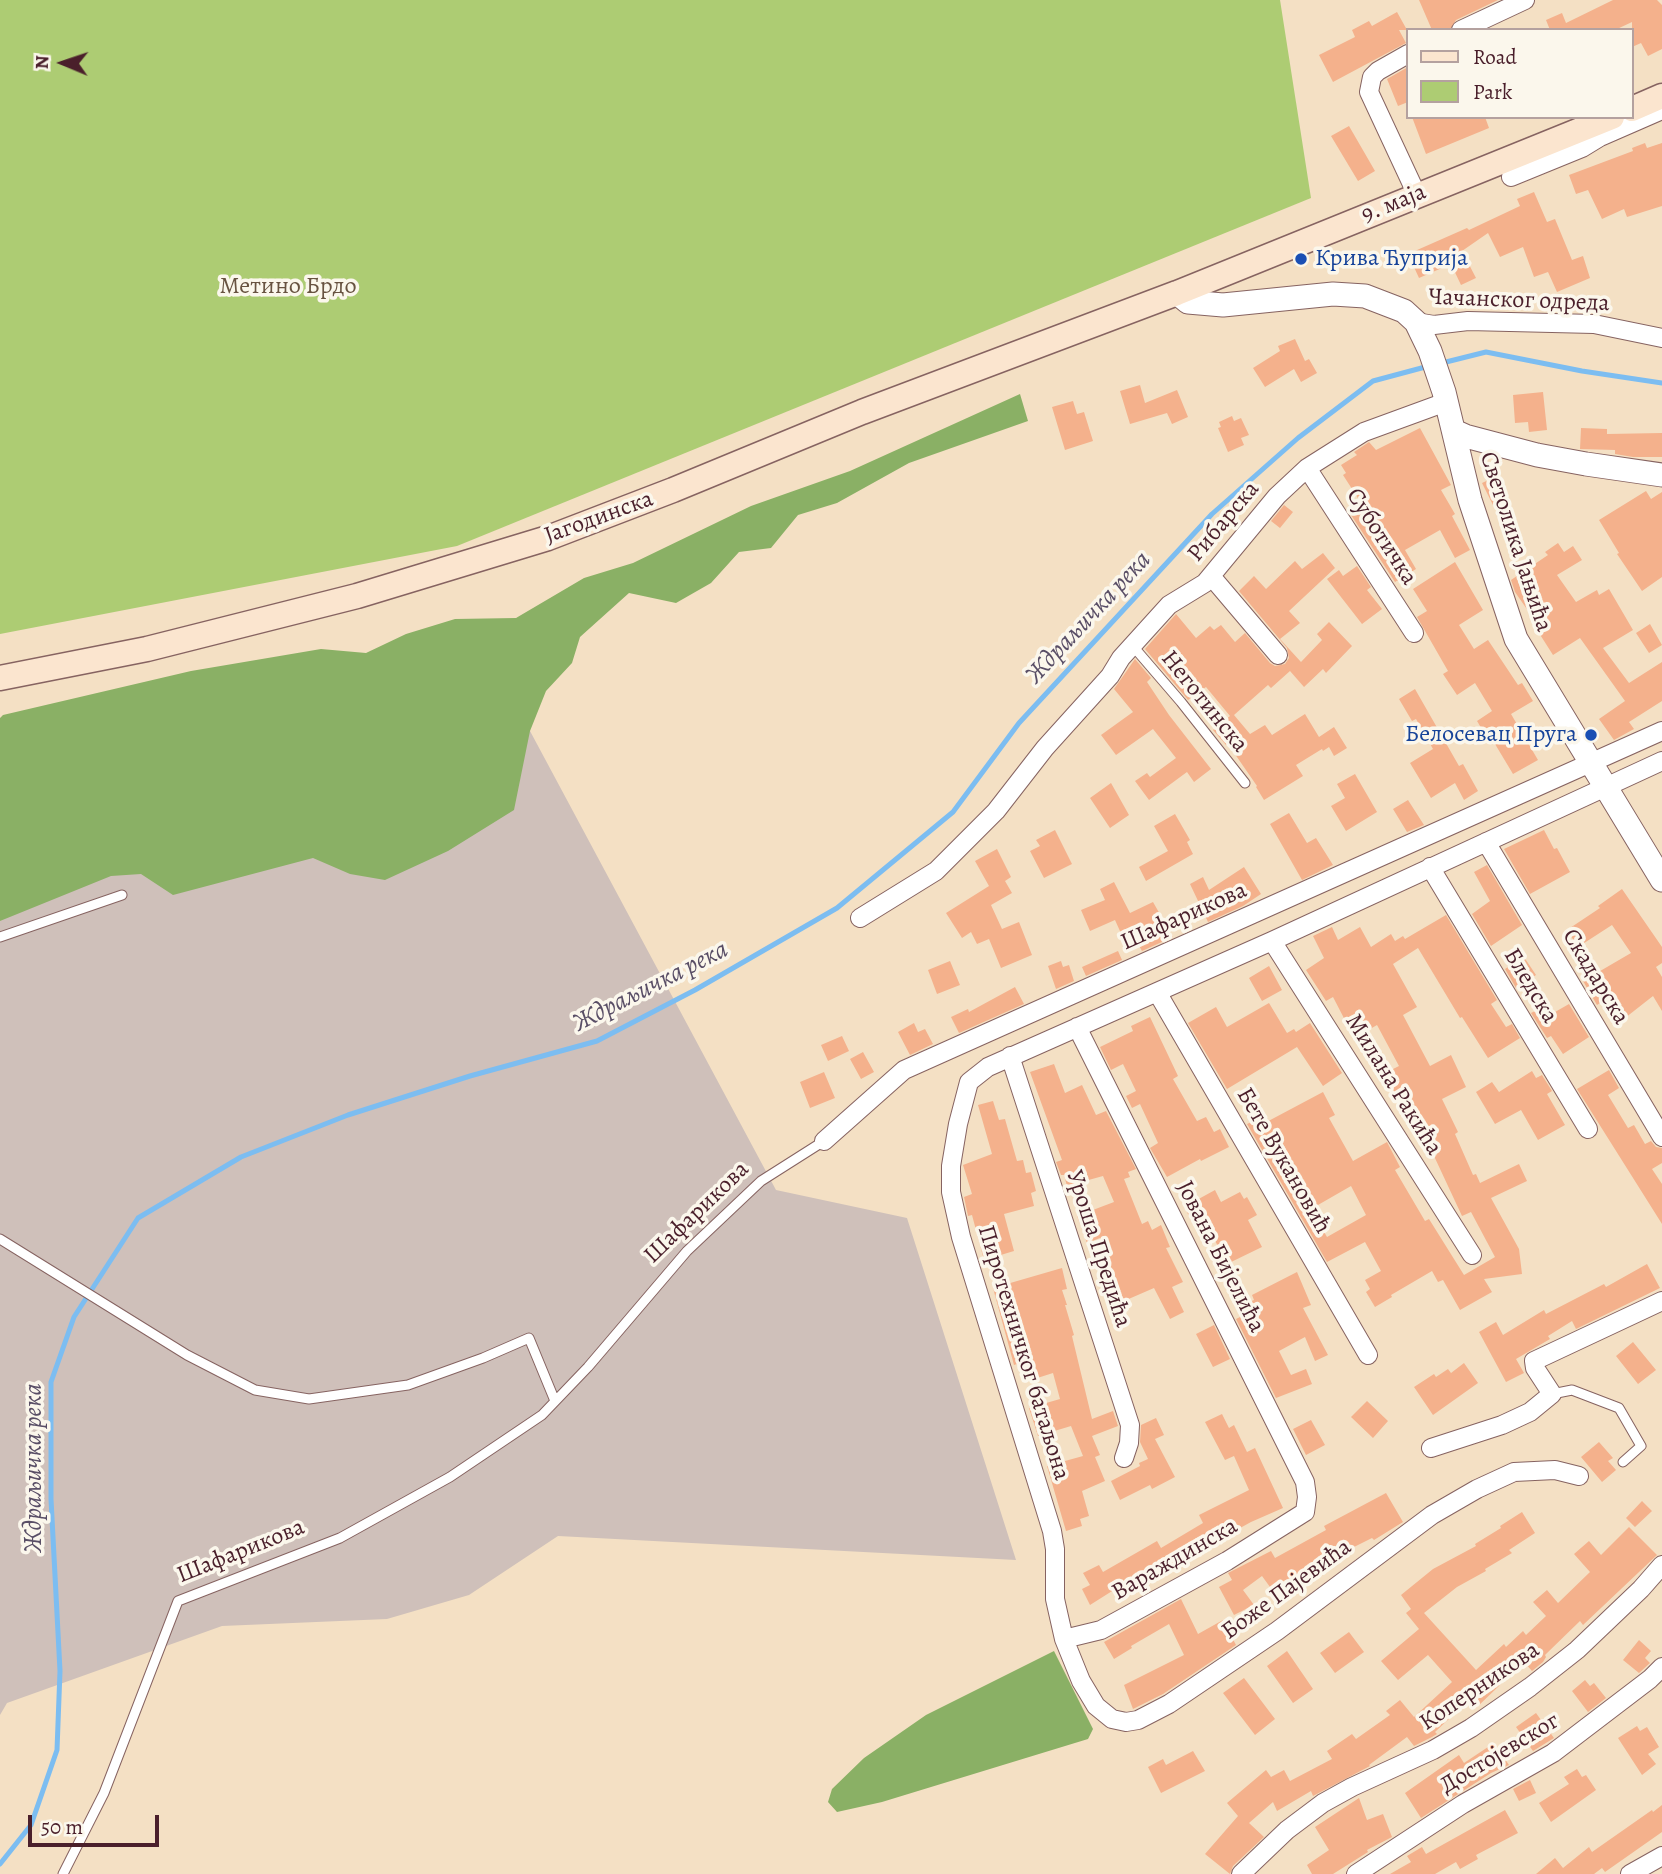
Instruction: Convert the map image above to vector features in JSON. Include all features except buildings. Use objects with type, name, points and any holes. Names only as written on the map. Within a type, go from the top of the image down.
[{"type":"main road","points":[[1634,108],[1662,96]]},
{"type":"main road","name":"9. маја","points":[[1177,293],[1417,195],[1597,129]]},
{"type":"main road","name":"Јагодинска","points":[[0,678],[160,646],[370,593],[519,548],[599,519],[862,412],[1177,293]]},
{"type":"street","points":[[1465,28],[1525,0]]},
{"type":"street","points":[[1406,55],[1386,65],[1372,77],[1369,92],[1417,195]]},
{"type":"street","points":[[1634,118],[1662,110]]},
{"type":"street","points":[[1511,177],[1581,148],[1597,129],[1631,119]]},
{"type":"street","points":[[1177,293],[1188,302],[1223,304],[1333,294],[1365,296],[1404,311],[1416,321]]},
{"type":"street","name":"Чачанског одреда","points":[[1416,321],[1434,324],[1468,321],[1594,324],[1662,338]]},
{"type":"street","name":"Светолика Јањића","points":[[1416,321],[1430,351],[1445,397],[1464,478],[1507,619],[1516,639],[1662,880]]},
{"type":"street","name":"Рибарска","points":[[860,918],[936,871],[996,811],[1045,748],[1110,676],[1132,645],[1170,605],[1205,583],[1276,496],[1307,468],[1364,432],[1445,397]]},
{"type":"street","points":[[1454,431],[1573,462],[1662,475]]},
{"type":"street","points":[[1464,478],[1468,465],[1475,456],[1501,444]]},
{"type":"street","name":"Суботичка","points":[[1307,468],[1414,633]]},
{"type":"street","points":[[1211,576],[1278,655]]},
{"type":"street","name":"Шафарикова","points":[[824,1141],[904,1070],[1662,731]]},
{"type":"street","points":[[1010,1056],[1272,941],[1662,761]]},
{"type":"street","name":"Скадарска","points":[[1486,842],[1662,1137]]},
{"type":"street","name":"Бледска","points":[[1430,867],[1588,1129]]},
{"type":"street","name":"Милана Ракића","points":[[1272,941],[1472,1255]]},
{"type":"street","name":"Бете Вукановић","points":[[1157,992],[1368,1355]]},
{"type":"street","name":"Јована Бијелића","points":[[1077,1027],[1305,1482],[1305,1512]]},
{"type":"street","name":"Пиротехничког батаљона","points":[[1010,1056],[988,1067],[969,1083],[951,1166],[951,1192],[961,1237],[1052,1531],[1055,1549],[1055,1599],[1064,1639]]},
{"type":"street","name":"Уроша Предића","points":[[1010,1056],[1129,1425],[1129,1443],[1124,1458]]},
{"type":"street","points":[[1431,1448],[1502,1425],[1530,1412],[1552,1394],[1535,1368],[1534,1361],[1662,1301]]},
{"type":"street","name":"Боже Пајевића","points":[[1064,1639],[1081,1681],[1096,1706],[1112,1718],[1126,1722],[1138,1720],[1169,1704],[1277,1631],[1432,1514],[1477,1489],[1514,1472],[1555,1470],[1579,1476]]},
{"type":"street","name":"Вараждинска","points":[[1064,1639],[1101,1630],[1227,1561],[1305,1512]]},
{"type":"street","name":"Коперникова","points":[[1241,1874],[1287,1830],[1323,1803],[1433,1751],[1530,1687],[1577,1650],[1641,1589],[1662,1565]]},
{"type":"street","name":"Достојевског","points":[[1356,1874],[1463,1804],[1553,1753],[1662,1667]]},
{"type":"street","points":[[1630,1874],[1662,1856]]},
{"type":"lane","name":"Неготинска","points":[[1132,645],[1245,783]]},
{"type":"lane","points":[[0,937],[122,895]]},
{"type":"lane","name":"Шафарикова","points":[[63,1874],[104,1793],[178,1601],[340,1538],[450,1477],[542,1415],[632,1318],[687,1251],[761,1181],[824,1141]]},
{"type":"lane","points":[[0,1240],[187,1355],[255,1390],[309,1399],[408,1385],[529,1338],[555,1401]]},
{"type":"lane","points":[[1552,1394],[1572,1390],[1619,1408],[1641,1446],[1623,1462]]},
{"type":"shaded area","points":[[530,731],[776,1190],[907,1218],[1016,1560],[558,1536],[469,1595],[387,1619],[222,1626],[7,1703],[0,1715],[0,880]]},
{"type":"green space","name":"Метино Брдо","points":[[0,0],[1280,0],[1311,198],[457,546],[0,634]]},
{"type":"green space","points":[[1020,394],[1028,421],[909,463],[837,503],[798,515],[771,548],[739,552],[711,583],[676,603],[629,593],[580,637],[572,663],[546,691],[530,731],[514,810],[448,851],[385,880],[350,874],[313,858],[173,895],[141,874],[111,876],[0,921],[0,718],[3,715],[191,671],[321,649],[366,653],[406,634],[455,619],[516,618],[584,578],[633,563],[751,506],[850,471]]},
{"type":"green space","points":[[1054,1651],[1093,1729],[1088,1739],[882,1802],[837,1812],[828,1802],[832,1789],[864,1758],[926,1715]]},
{"type":"waterway","name":"Ждраљичка река","points":[[1442,363],[1486,352],[1662,383]]},
{"type":"waterway","name":"Ждраљичка река","points":[[0,1864],[31,1825],[57,1750],[60,1671],[51,1499],[51,1382],[74,1317],[138,1218],[241,1157],[348,1115],[470,1076],[597,1041],[695,990],[837,908],[953,812],[1019,723],[1212,514],[1298,438],[1373,381],[1429,366]]},
{"type":"place","name":"Крива Ћуприја","points":[[1301,259]]},
{"type":"place","name":"Белосевац Пруга","points":[[1591,735]]}]
